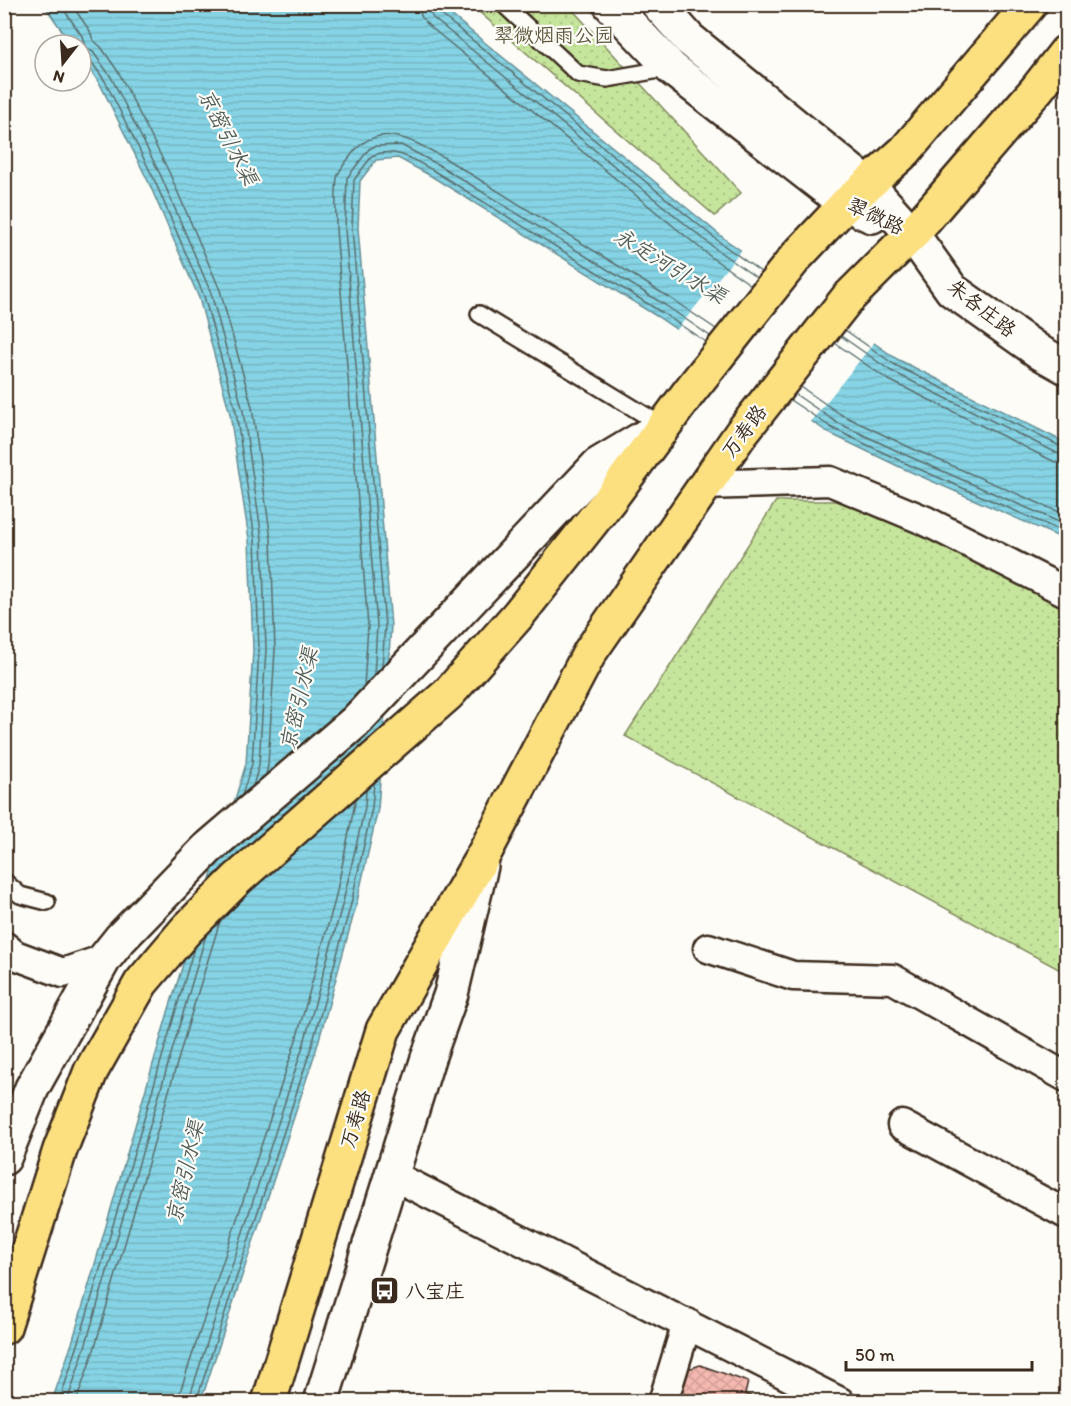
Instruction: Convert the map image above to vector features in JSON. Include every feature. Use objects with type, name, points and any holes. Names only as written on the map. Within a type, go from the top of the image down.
[{"type":"main road","points":[[4,1283],[16,1262],[91,1071],[141,983],[186,930],[237,879],[448,694],[518,615],[610,500],[689,392],[796,257],[857,194],[905,151],[1030,4]]},
{"type":"main road","name":"万寿路","points":[[269,1401],[383,1030],[484,854],[590,652],[742,432],[847,299],[912,234],[1066,52]]},
{"type":"main road","points":[[4,1327],[16,1262]]},
{"type":"street","name":"翠微路","points":[[610,4],[671,68],[912,234]]},
{"type":"street","name":"翠微路","points":[[658,4],[689,39],[857,194]]},
{"type":"street","name":"朱各庄路","points":[[912,234],[952,290],[1066,367]]},
{"type":"street","points":[[4,1158],[32,1088],[112,949],[207,849],[354,722],[598,465],[663,426]]},
{"type":"street","points":[[704,485],[830,481],[926,521],[1066,592]]},
{"type":"street","name":"万寿路","points":[[321,1401],[451,994],[484,854]]},
{"type":"street","points":[[4,946],[15,955],[63,973],[112,949]]},
{"type":"street","points":[[708,948],[793,976],[894,979],[1066,1077]]},
{"type":"street","points":[[902,1125],[1066,1214]]},
{"type":"street","points":[[392,1175],[840,1401]]},
{"type":"street","points":[[663,1401],[687,1323]]},
{"type":"lane","points":[[503,4],[578,74],[607,80],[671,68]]},
{"type":"lane","points":[[478,314],[663,426]]},
{"type":"lane","points":[[4,881],[20,895],[47,902]]},
{"type":"green space","name":"翠微烟雨公园","points":[[471,5],[568,5],[741,193],[715,216]]},
{"type":"green space","points":[[776,501],[854,501],[994,567],[1066,607],[1066,973],[625,736]]},
{"type":"water","points":[[44,5],[439,5],[726,240],[897,359],[1066,443],[1066,540],[902,468],[829,433],[658,317],[431,176],[398,158],[376,160],[360,181],[358,228],[391,626],[378,809],[356,906],[317,1047],[201,1401],[52,1401],[72,1343],[169,1009],[246,764],[253,650],[249,539],[230,414],[199,298],[148,181],[93,74],[93,33],[64,33]]},
{"type":"pier","points":[[743,248],[876,340],[809,424],[675,332]]},
{"type":"building","points":[[700,1365],[748,1382],[745,1394],[766,1402],[675,1402],[685,1370]]},
{"type":"place","name":"八宝庄","points":[[384,1291]]},
{"type":"water label","name":"京密引水渠","points":[[228,137]]},
{"type":"water label","name":"永定河引水渠","points":[[670,266]]},
{"type":"water label","name":"京密引水渠","points":[[299,699]]},
{"type":"water label","name":"京密引水渠","points":[[185,1172]]}]
